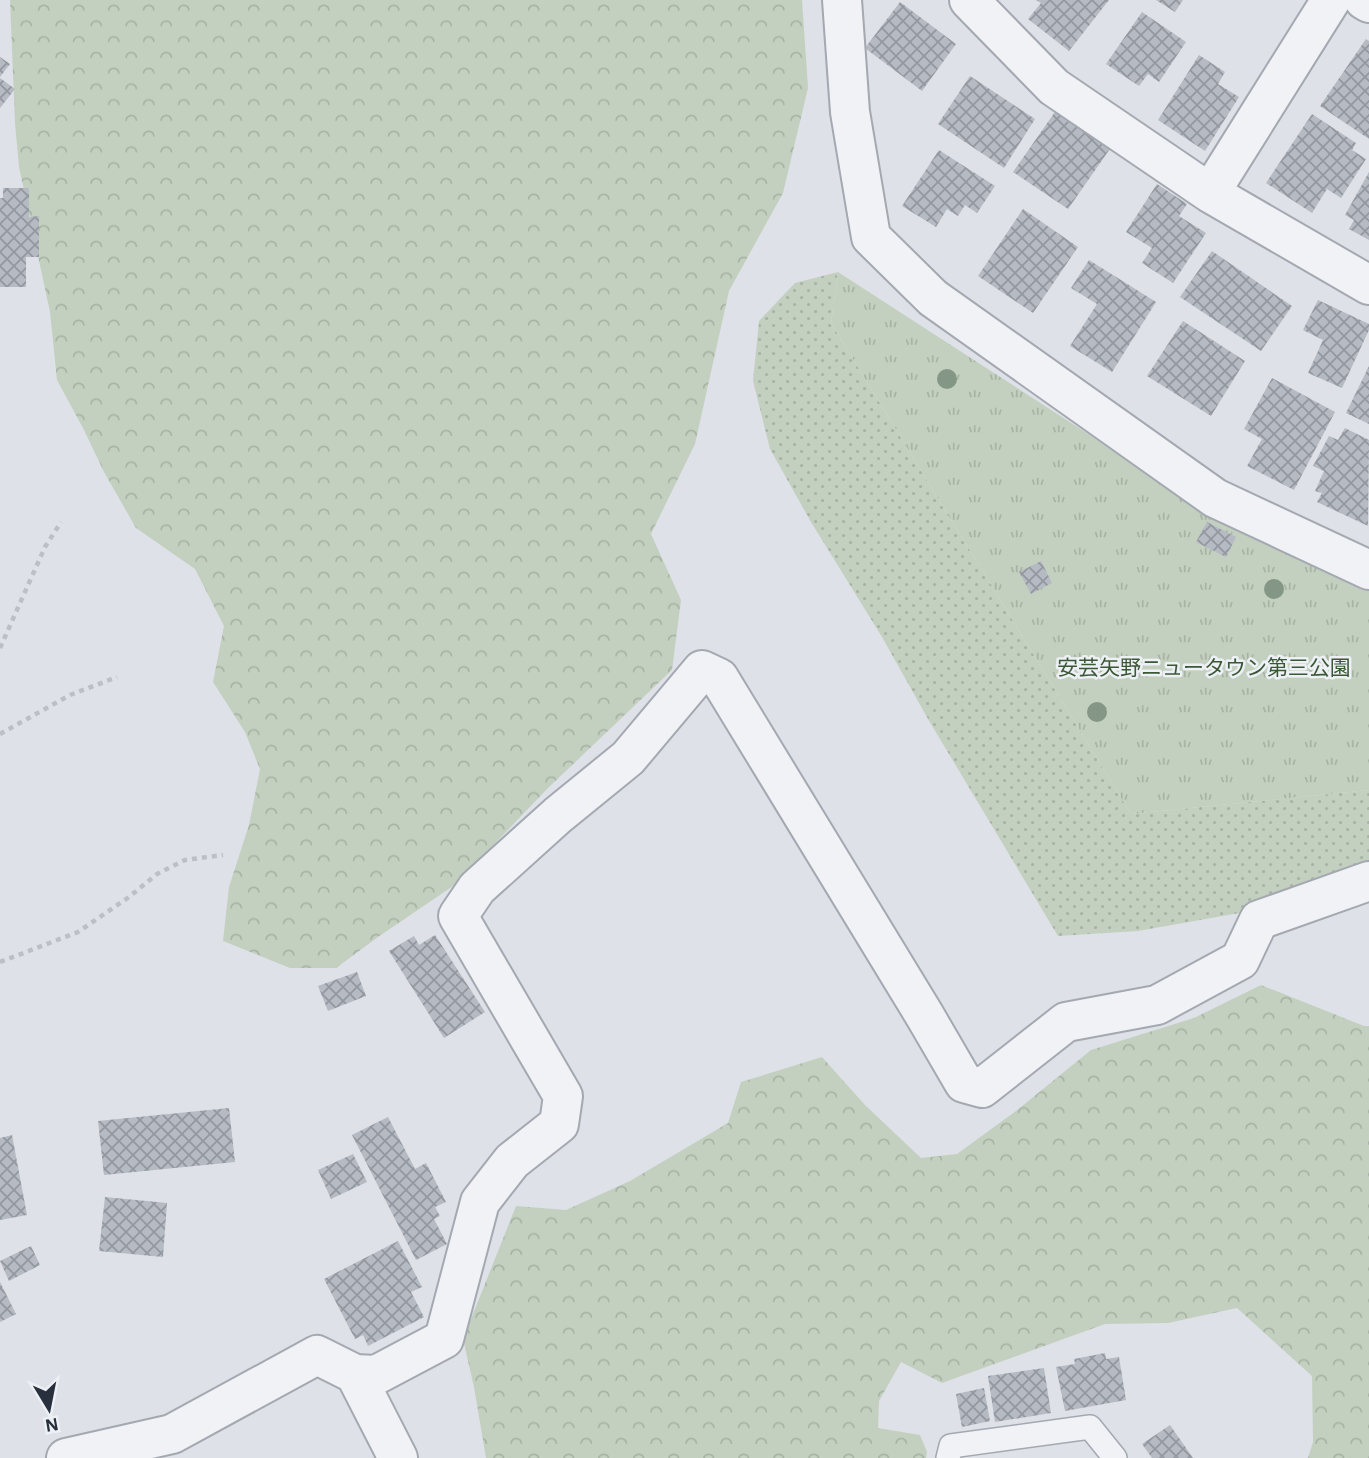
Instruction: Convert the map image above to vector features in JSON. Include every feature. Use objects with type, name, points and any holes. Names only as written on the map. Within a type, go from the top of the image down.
[{"type":"street","points":[[842,0],[850,112],[871,237],[933,298],[1215,498],[1369,570]]},
{"type":"street","points":[[969,0],[1054,87],[1210,193],[1369,285]]},
{"type":"street","points":[[1210,193],[1331,0]]},
{"type":"street","points":[[1364,0],[1369,3]]},
{"type":"street","points":[[66,1458],[132,1451],[172,1434],[317,1356],[355,1374],[376,1375],[444,1339],[480,1202],[512,1161],[559,1124],[563,1096],[458,916],[477,888],[628,758],[702,670],[719,678],[964,1083],[982,1088],[1066,1022],[1157,1004],[1240,960],[1259,920],[1369,881]]},
{"type":"street","points":[[355,1374],[398,1458]]},
{"type":"lane","points":[[948,1458],[951,1446],[1090,1427],[1115,1458]]},
{"type":"path","points":[[0,649],[45,547],[61,522]]},
{"type":"path","points":[[0,734],[70,695],[117,677]]},
{"type":"path","points":[[0,962],[78,932],[157,874],[185,860],[223,855]]},
{"type":"green space","points":[[10,0],[802,0],[808,88],[783,193],[729,291],[695,444],[651,534],[681,600],[672,670],[548,788],[456,884],[336,968],[290,968],[223,941],[229,887],[249,825],[260,769],[245,732],[213,682],[224,626],[195,569],[136,528],[57,380],[50,312],[19,167]]},
{"type":"green space","points":[[838,272],[831,323],[1131,814],[1369,790],[1369,870],[1245,912],[1138,931],[1058,936],[770,449],[753,381],[759,321],[795,283]]},
{"type":"green space","name":"安芸矢野ニュータウン第三公園","points":[[838,272],[1096,439],[1173,493],[1231,526],[1369,591],[1369,790],[1131,814],[831,323]]},
{"type":"green space","points":[[1261,985],[1369,1026],[1369,1458],[1308,1458],[1313,1442],[1312,1376],[1237,1308],[1168,1323],[1105,1324],[942,1383],[901,1362],[879,1401],[878,1428],[920,1435],[927,1452],[926,1458],[486,1458],[463,1339],[516,1206],[566,1210],[630,1181],[728,1123],[741,1082],[822,1057],[865,1105],[921,1158],[957,1154],[1016,1111],[1091,1050],[1194,1018]]},
{"type":"building","points":[[1036,0],[1109,0],[1069,51],[1028,19],[1041,3]]},
{"type":"building","points":[[1156,0],[1183,0],[1175,12]]},
{"type":"building","points":[[900,2],[956,44],[922,91],[865,48]]},
{"type":"building","points":[[1142,12],[1186,42],[1159,82],[1148,74],[1139,86],[1106,64]]},
{"type":"building","points":[[1366,39],[1369,41],[1369,139],[1320,106]]},
{"type":"building","points":[[1199,55],[1225,72],[1218,84],[1239,97],[1205,151],[1158,120]]},
{"type":"building","points":[[0,57],[10,64],[0,77]]},
{"type":"building","points":[[970,76],[1035,119],[1004,168],[938,124]]},
{"type":"building","points":[[0,78],[15,89],[0,108]]},
{"type":"building","points":[[1057,109],[1112,146],[1068,209],[1013,172]]},
{"type":"building","points":[[1312,114],[1356,143],[1352,150],[1366,159],[1341,198],[1327,189],[1312,213],[1266,183]]},
{"type":"building","points":[[939,150],[995,186],[977,213],[965,205],[958,216],[947,209],[936,227],[902,206]]},
{"type":"building","points":[[1369,172],[1369,240],[1349,229],[1354,220],[1345,215]]},
{"type":"building","points":[[1157,184],[1187,204],[1179,216],[1206,233],[1173,283],[1142,263],[1152,248],[1126,232]]},
{"type":"building","points":[[3,188],[29,188],[29,217],[39,216],[39,257],[26,257],[26,287],[0,287],[0,198],[3,198]]},
{"type":"building","points":[[1023,209],[1078,247],[1033,313],[978,276]]},
{"type":"building","points":[[1212,251],[1292,306],[1261,351],[1180,297]]},
{"type":"building","points":[[1089,260],[1156,302],[1112,372],[1070,346],[1097,304],[1071,288]]},
{"type":"building","points":[[1318,300],[1369,324],[1369,330],[1342,388],[1308,373],[1323,340],[1303,330]]},
{"type":"building","points":[[1183,321],[1245,361],[1211,416],[1147,376]]},
{"type":"building","points":[[1369,366],[1369,424],[1346,413]]},
{"type":"building","points":[[1272,378],[1335,412],[1294,490],[1247,466],[1262,439],[1244,429]]},
{"type":"building","points":[[1345,428],[1369,440],[1368,526],[1317,502],[1322,493],[1315,491],[1324,471],[1313,466],[1329,436],[1338,440]]},
{"type":"building","points":[[1207,522],[1236,537],[1226,557],[1196,542]]},
{"type":"building","points":[[1041,561],[1052,583],[1031,594],[1019,572]]},
{"type":"building","points":[[435,935],[485,1012],[444,1038],[389,951],[414,936],[419,945]]},
{"type":"building","points":[[357,972],[366,996],[328,1011],[318,986]]},
{"type":"building","points":[[229,1108],[235,1162],[104,1175],[98,1121]]},
{"type":"building","points":[[388,1117],[415,1169],[426,1163],[446,1202],[435,1207],[440,1216],[434,1219],[447,1244],[416,1260],[352,1135]]},
{"type":"building","points":[[12,1135],[27,1215],[0,1220],[0,1138]]},
{"type":"building","points":[[353,1154],[367,1182],[331,1199],[318,1170]]},
{"type":"building","points":[[105,1197],[167,1203],[163,1257],[99,1251]]},
{"type":"building","points":[[398,1241],[422,1287],[411,1292],[424,1317],[368,1346],[363,1335],[355,1339],[324,1279]]},
{"type":"building","points":[[31,1246],[40,1265],[9,1281],[0,1261]]},
{"type":"building","points":[[0,1282],[16,1314],[0,1322]]},
{"type":"building","points":[[1105,1353],[1106,1359],[1119,1357],[1126,1400],[1065,1411],[1056,1367],[1075,1364],[1074,1359]]},
{"type":"building","points":[[1044,1368],[1051,1413],[995,1422],[988,1376]]},
{"type":"building","points":[[984,1388],[990,1421],[962,1427],[956,1394]]},
{"type":"building","points":[[1170,1425],[1193,1458],[1152,1458],[1142,1444]]}]
